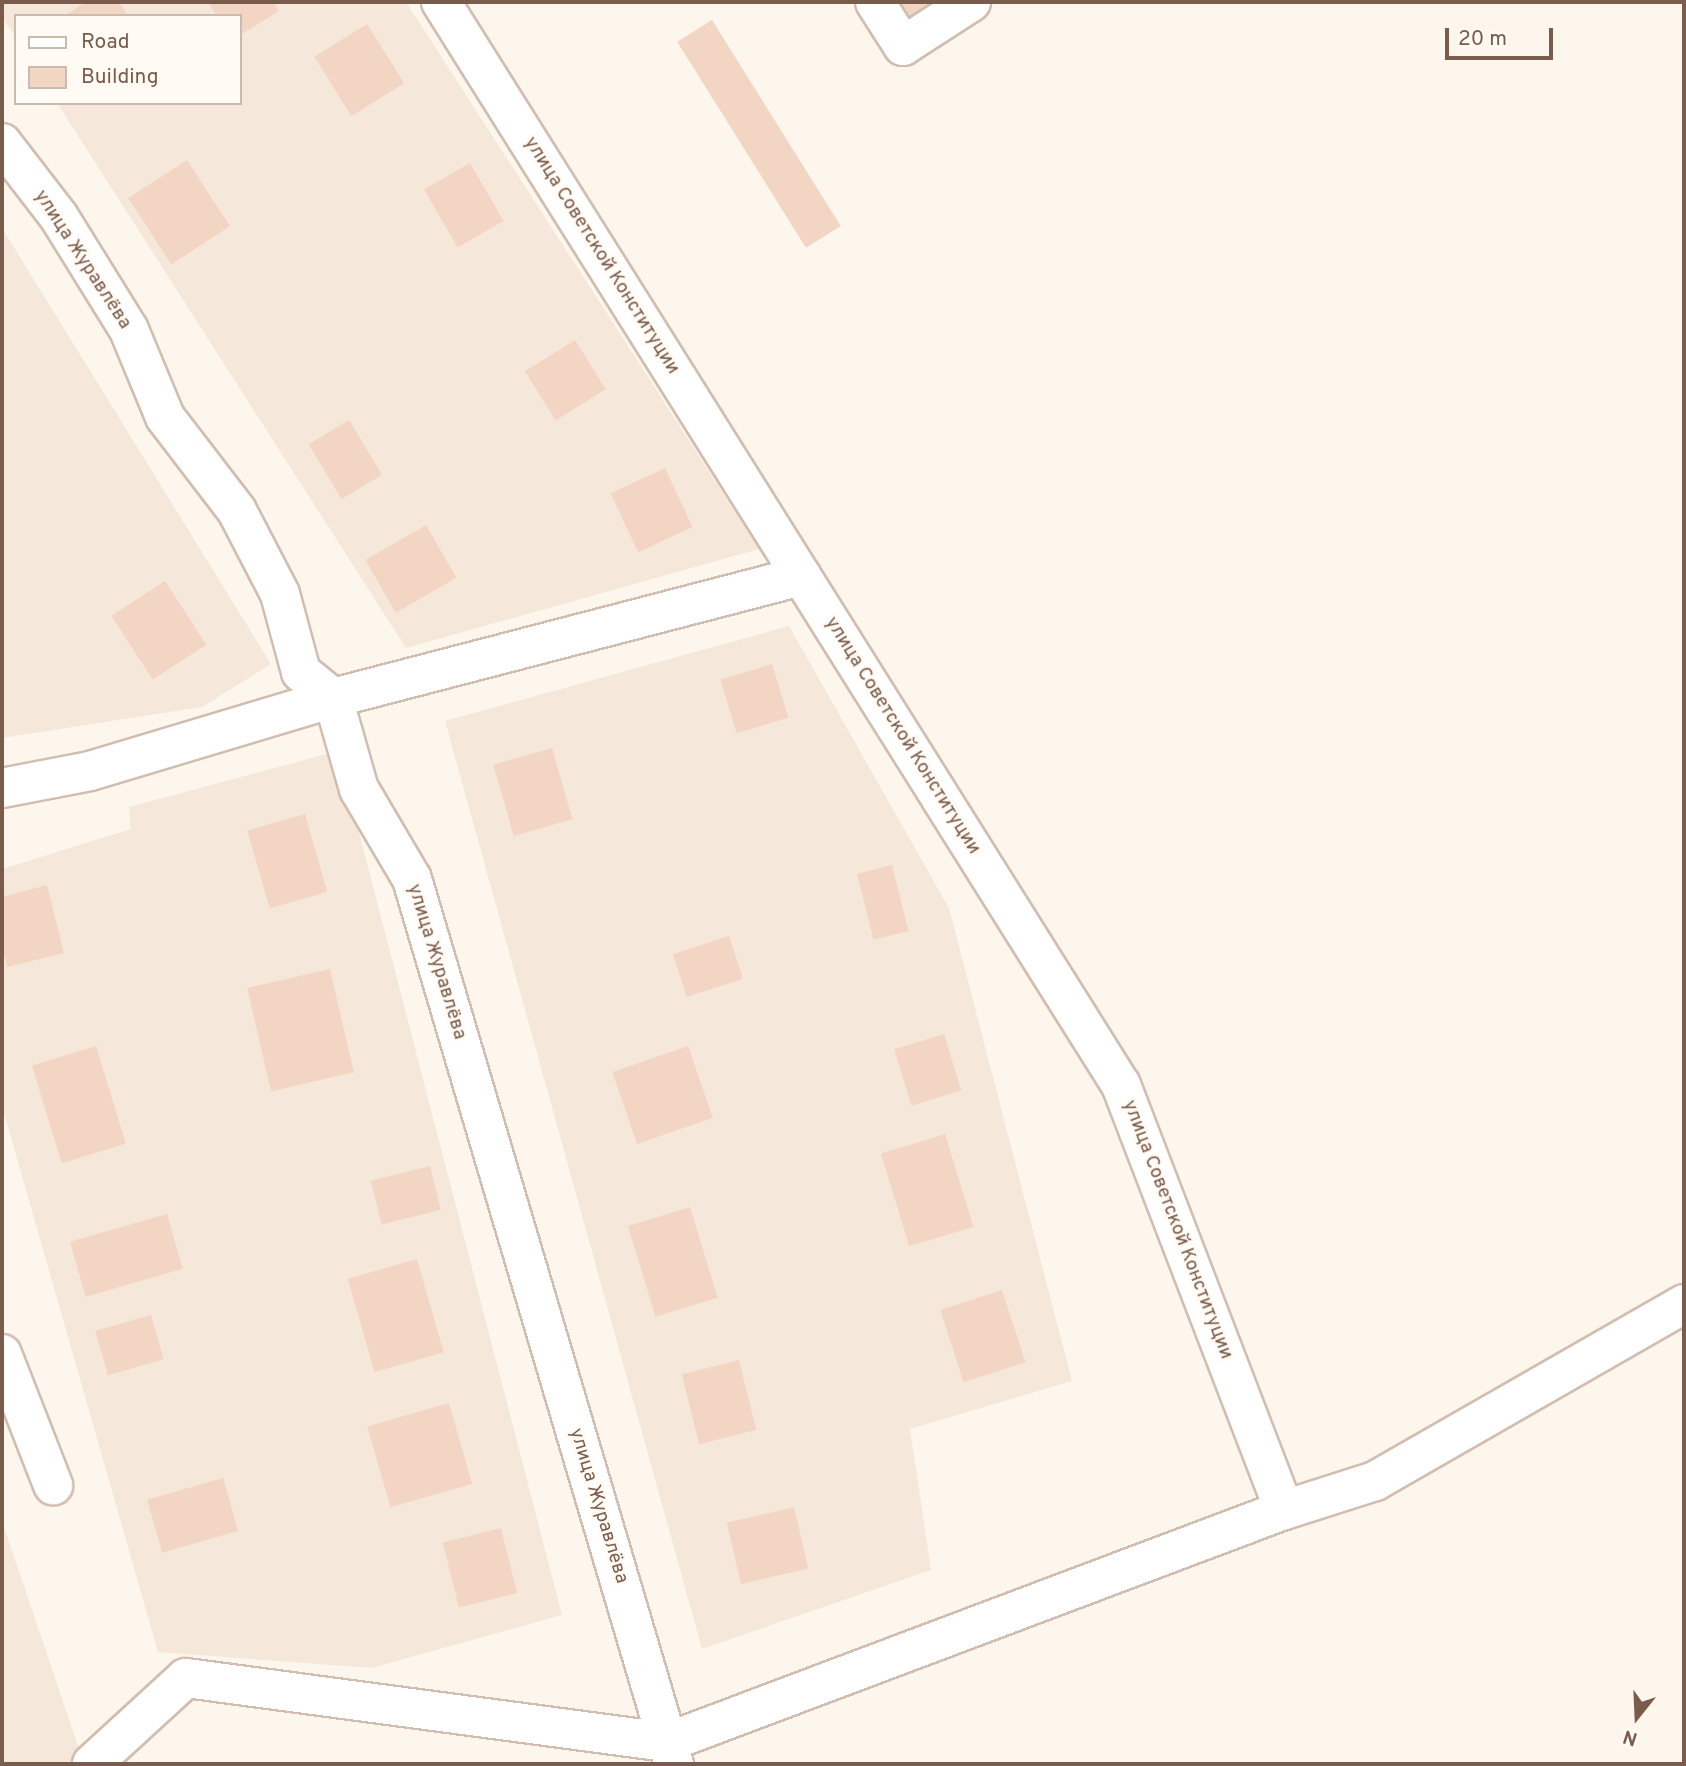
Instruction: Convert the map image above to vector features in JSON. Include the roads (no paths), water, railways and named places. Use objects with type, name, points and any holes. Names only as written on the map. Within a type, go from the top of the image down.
[{"type":"street","name":"улица Советской Конституции","points":[[441,2],[1121,1085],[1284,1510]]},
{"type":"street","points":[[875,2],[903,46],[971,2]]},
{"type":"street","name":"улица Журавлёва","points":[[2,143],[59,217],[129,330],[164,417],[237,511],[280,594],[302,671],[333,698],[359,789],[412,879],[664,1757]]},
{"type":"street","points":[[2,788],[90,771],[333,698],[801,576]]},
{"type":"street","points":[[92,1764],[186,1678],[664,1757],[1284,1510],[1375,1481],[1678,1308]]},
{"type":"street","points":[[2,1354],[53,1485]]}]
